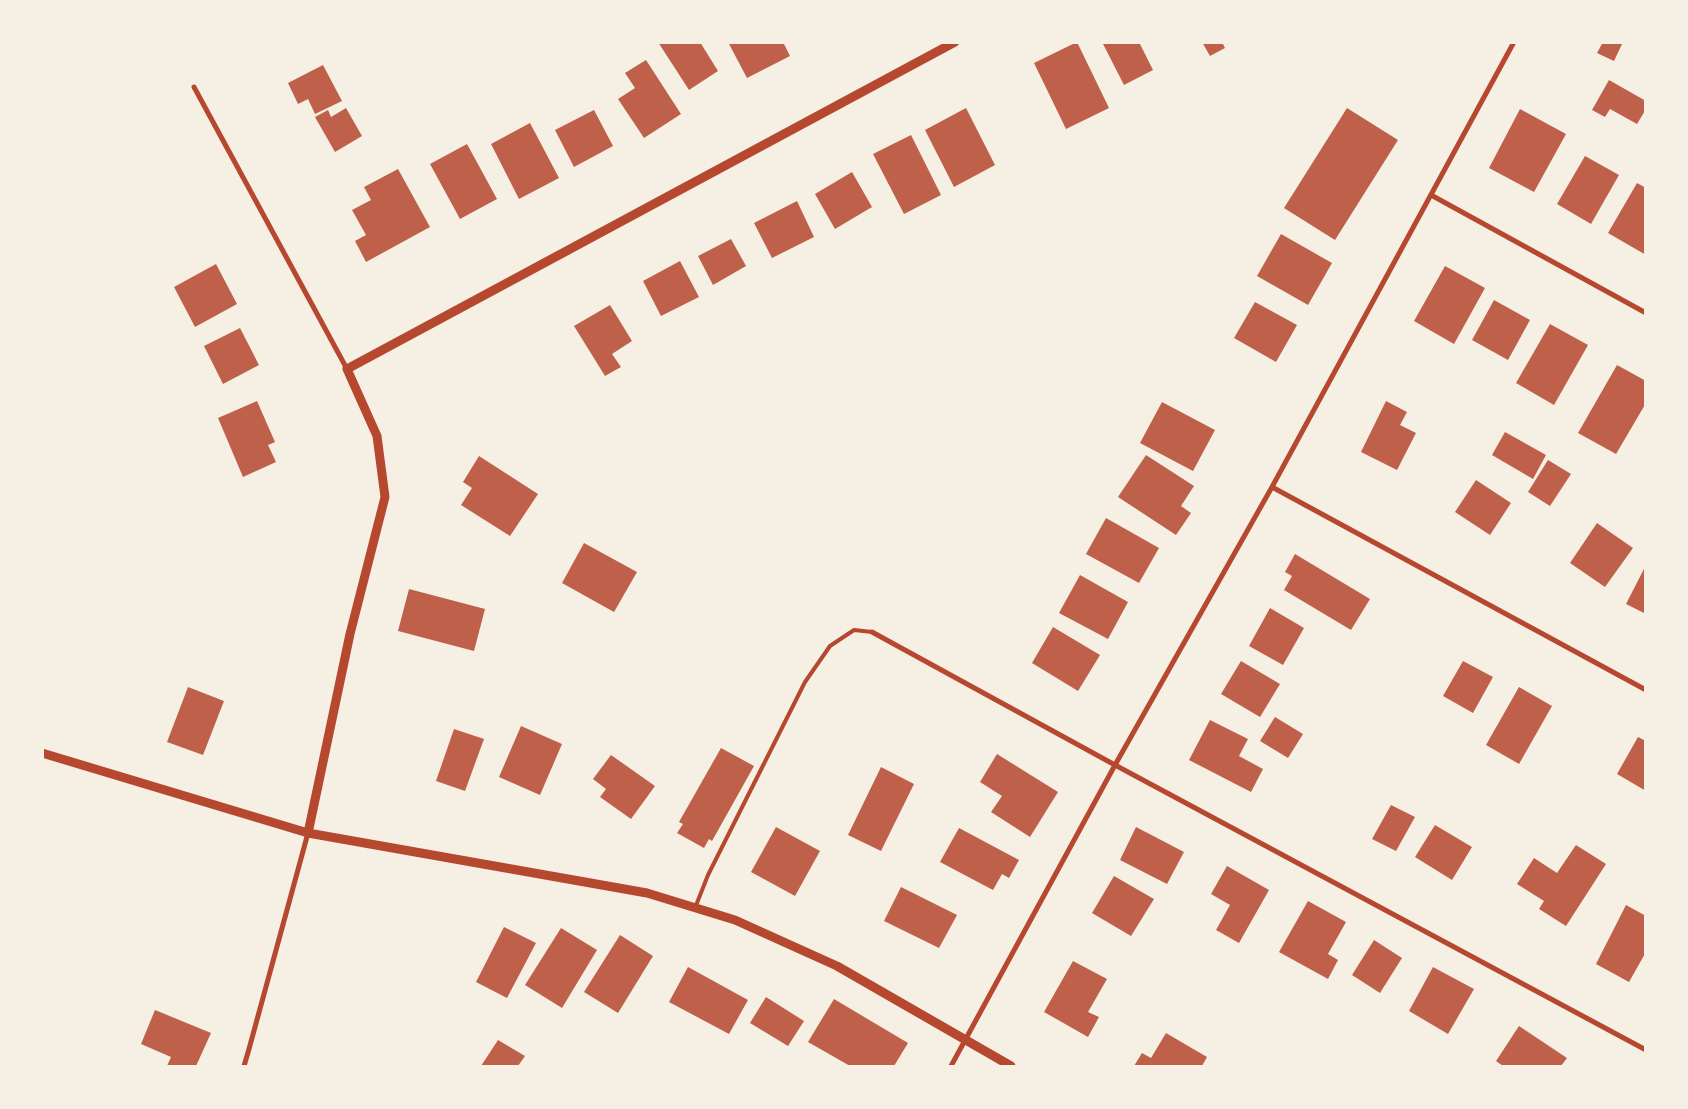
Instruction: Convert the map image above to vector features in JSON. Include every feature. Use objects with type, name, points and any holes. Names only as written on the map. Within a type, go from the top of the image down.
[{"type":"street","points":[[347,369],[954,42]]},
{"type":"street","points":[[951,1066],[966,1042],[1115,765],[1272,487],[1514,42]]},
{"type":"street","points":[[194,87],[347,369],[377,436],[385,497],[350,634],[308,833],[244,1066]]},
{"type":"street","points":[[1431,195],[1646,313]]},
{"type":"street","points":[[1272,487],[1646,690]]},
{"type":"street","points":[[872,632],[1115,765],[1646,1050]]},
{"type":"street","points":[[42,753],[308,833],[646,893],[735,920],[837,966],[920,1013],[966,1042],[1011,1066]]},
{"type":"lane","points":[[695,908],[708,876],[805,682],[830,646],[854,630],[872,632]]},
{"type":"building","points":[[658,42],[700,42],[718,71],[689,90]]},
{"type":"building","points":[[728,42],[783,42],[790,56],[747,78]]},
{"type":"building","points":[[1077,42],[1109,108],[1066,129],[1034,63]]},
{"type":"building","points":[[1102,42],[1139,42],[1153,70],[1124,85]]},
{"type":"building","points":[[1202,42],[1222,42],[1225,48],[1210,56]]},
{"type":"building","points":[[1603,42],[1623,42],[1614,61],[1597,53]]},
{"type":"building","points":[[646,60],[681,114],[644,138],[618,99],[635,88],[625,73]]},
{"type":"building","points":[[323,65],[342,101],[315,114],[308,99],[298,104],[288,83]]},
{"type":"building","points":[[1609,80],[1646,101],[1646,109],[1637,124],[1610,109],[1605,117],[1592,110]]},
{"type":"building","points":[[346,108],[362,136],[335,152],[315,117],[328,110],[331,117]]},
{"type":"building","points":[[966,108],[995,165],[954,187],[925,130]]},
{"type":"building","points":[[1347,108],[1398,140],[1335,240],[1284,208]]},
{"type":"building","points":[[1520,109],[1566,134],[1534,192],[1489,168]]},
{"type":"building","points":[[594,110],[613,146],[574,167],[555,130]]},
{"type":"building","points":[[530,123],[559,178],[519,199],[491,144]]},
{"type":"building","points":[[911,135],[941,195],[904,214],[873,154]]},
{"type":"building","points":[[467,144],[497,199],[460,219],[430,164]]},
{"type":"building","points":[[1585,156],[1619,175],[1591,224],[1557,204]]},
{"type":"building","points":[[398,169],[430,227],[366,262],[355,241],[366,235],[352,210],[371,200],[364,187]]},
{"type":"building","points":[[852,172],[872,207],[835,229],[815,194]]},
{"type":"building","points":[[1637,183],[1646,188],[1646,255],[1608,233]]},
{"type":"building","points":[[797,201],[814,237],[772,258],[754,223]]},
{"type":"building","points":[[1281,234],[1332,263],[1308,305],[1257,276]]},
{"type":"building","points":[[731,239],[746,266],[713,285],[698,256]]},
{"type":"building","points":[[680,261],[699,297],[661,316],[643,281]]},
{"type":"building","points":[[216,264],[237,304],[195,327],[174,287]]},
{"type":"building","points":[[1445,266],[1485,288],[1454,344],[1414,321]]},
{"type":"building","points":[[1494,300],[1530,320],[1508,360],[1472,340]]},
{"type":"building","points":[[1255,302],[1297,325],[1276,362],[1234,338]]},
{"type":"building","points":[[610,305],[632,341],[612,354],[621,367],[605,376],[574,326]]},
{"type":"building","points":[[1550,324],[1588,345],[1554,405],[1516,383]]},
{"type":"building","points":[[240,328],[259,365],[223,384],[204,346]]},
{"type":"building","points":[[1617,365],[1646,381],[1646,403],[1616,454],[1578,433]]},
{"type":"building","points":[[257,401],[275,442],[268,445],[276,462],[243,477],[218,418]]},
{"type":"building","points":[[1386,401],[1407,412],[1400,425],[1416,433],[1397,470],[1361,452]]},
{"type":"building","points":[[1162,402],[1215,430],[1193,471],[1140,443]]},
{"type":"building","points":[[1505,432],[1546,455],[1533,479],[1492,455]]},
{"type":"building","points":[[1146,455],[1194,486],[1181,506],[1191,513],[1176,535],[1118,497]]},
{"type":"building","points":[[479,456],[538,494],[510,536],[461,505],[472,488],[463,482]]},
{"type":"building","points":[[1548,460],[1571,474],[1550,506],[1528,492]]},
{"type":"building","points":[[1476,480],[1511,503],[1490,535],[1455,512]]},
{"type":"building","points":[[1106,518],[1159,548],[1139,583],[1086,554]]},
{"type":"building","points":[[1597,523],[1633,548],[1605,587],[1570,563]]},
{"type":"building","points":[[584,543],[637,572],[614,612],[562,583]]},
{"type":"building","points":[[1295,554],[1370,599],[1351,630],[1284,590],[1292,576],[1285,572]]},
{"type":"building","points":[[1646,565],[1646,614],[1626,604]]},
{"type":"building","points":[[1080,575],[1128,602],[1108,639],[1059,613]]},
{"type":"building","points":[[409,589],[485,609],[474,651],[398,631]]},
{"type":"building","points":[[1270,608],[1304,628],[1283,665],[1249,646]]},
{"type":"building","points":[[1053,627],[1100,655],[1078,691],[1032,663]]},
{"type":"building","points":[[1241,661],[1280,684],[1260,717],[1221,694]]},
{"type":"building","points":[[1463,661],[1493,677],[1473,713],[1443,696]]},
{"type":"building","points":[[188,687],[224,701],[203,755],[167,742]]},
{"type":"building","points":[[1519,687],[1552,706],[1519,764],[1486,745]]},
{"type":"building","points":[[1275,717],[1303,734],[1288,758],[1260,741]]},
{"type":"building","points":[[1210,720],[1248,739],[1239,756],[1263,769],[1251,792],[1189,760]]},
{"type":"building","points":[[521,726],[562,744],[540,795],[499,777]]},
{"type":"building","points":[[454,729],[484,739],[465,791],[436,781]]},
{"type":"building","points":[[1638,737],[1646,741],[1646,791],[1617,774]]},
{"type":"building","points":[[721,748],[754,766],[712,841],[709,839],[704,848],[677,833],[683,824],[679,822]]},
{"type":"building","points":[[997,754],[1058,792],[1030,837],[991,812],[1002,796],[980,782]]},
{"type":"building","points":[[611,755],[655,786],[631,819],[600,797],[606,789],[593,779]]},
{"type":"building","points":[[881,767],[914,784],[881,851],[848,835]]},
{"type":"building","points":[[1391,805],[1415,817],[1396,851],[1372,839]]},
{"type":"building","points":[[1435,825],[1472,847],[1452,880],[1415,857]]},
{"type":"building","points":[[776,827],[820,851],[795,896],[751,872]]},
{"type":"building","points":[[1136,827],[1184,852],[1167,884],[1120,860]]},
{"type":"building","points":[[959,828],[1019,860],[1009,878],[1002,874],[993,890],[940,862]]},
{"type":"building","points":[[1576,845],[1606,864],[1566,926],[1539,909],[1544,901],[1517,884],[1534,858],[1557,873]]},
{"type":"building","points":[[1227,866],[1269,890],[1239,943],[1216,930],[1230,905],[1211,894]]},
{"type":"building","points":[[1114,876],[1154,899],[1131,936],[1092,913]]},
{"type":"building","points":[[901,887],[957,915],[939,948],[884,921]]},
{"type":"building","points":[[1308,901],[1346,922],[1328,954],[1338,960],[1328,979],[1279,952]]},
{"type":"building","points":[[1626,905],[1646,916],[1646,952],[1629,982],[1596,964]]},
{"type":"building","points":[[504,927],[536,943],[507,998],[476,982]]},
{"type":"building","points":[[561,928],[597,950],[562,1008],[525,985]]},
{"type":"building","points":[[620,935],[653,956],[618,1013],[584,992]]},
{"type":"building","points":[[1374,940],[1402,958],[1380,993],[1352,975]]},
{"type":"building","points":[[1073,961],[1107,979],[1088,1012],[1099,1017],[1088,1037],[1044,1012]]},
{"type":"building","points":[[688,967],[748,1000],[729,1034],[669,1002]]},
{"type":"building","points":[[1433,967],[1474,989],[1448,1034],[1409,1011]]},
{"type":"building","points":[[766,997],[804,1021],[788,1046],[750,1023]]},
{"type":"building","points":[[834,999],[908,1043],[894,1066],[850,1066],[808,1042]]},
{"type":"building","points":[[155,1010],[211,1033],[196,1066],[167,1066],[171,1057],[141,1044]]},
{"type":"building","points":[[1519,1026],[1567,1058],[1561,1066],[1503,1066],[1496,1061]]},
{"type":"building","points":[[1166,1033],[1207,1057],[1202,1066],[1134,1066],[1142,1053],[1151,1058]]},
{"type":"building","points":[[498,1040],[525,1056],[518,1066],[481,1066]]}]
